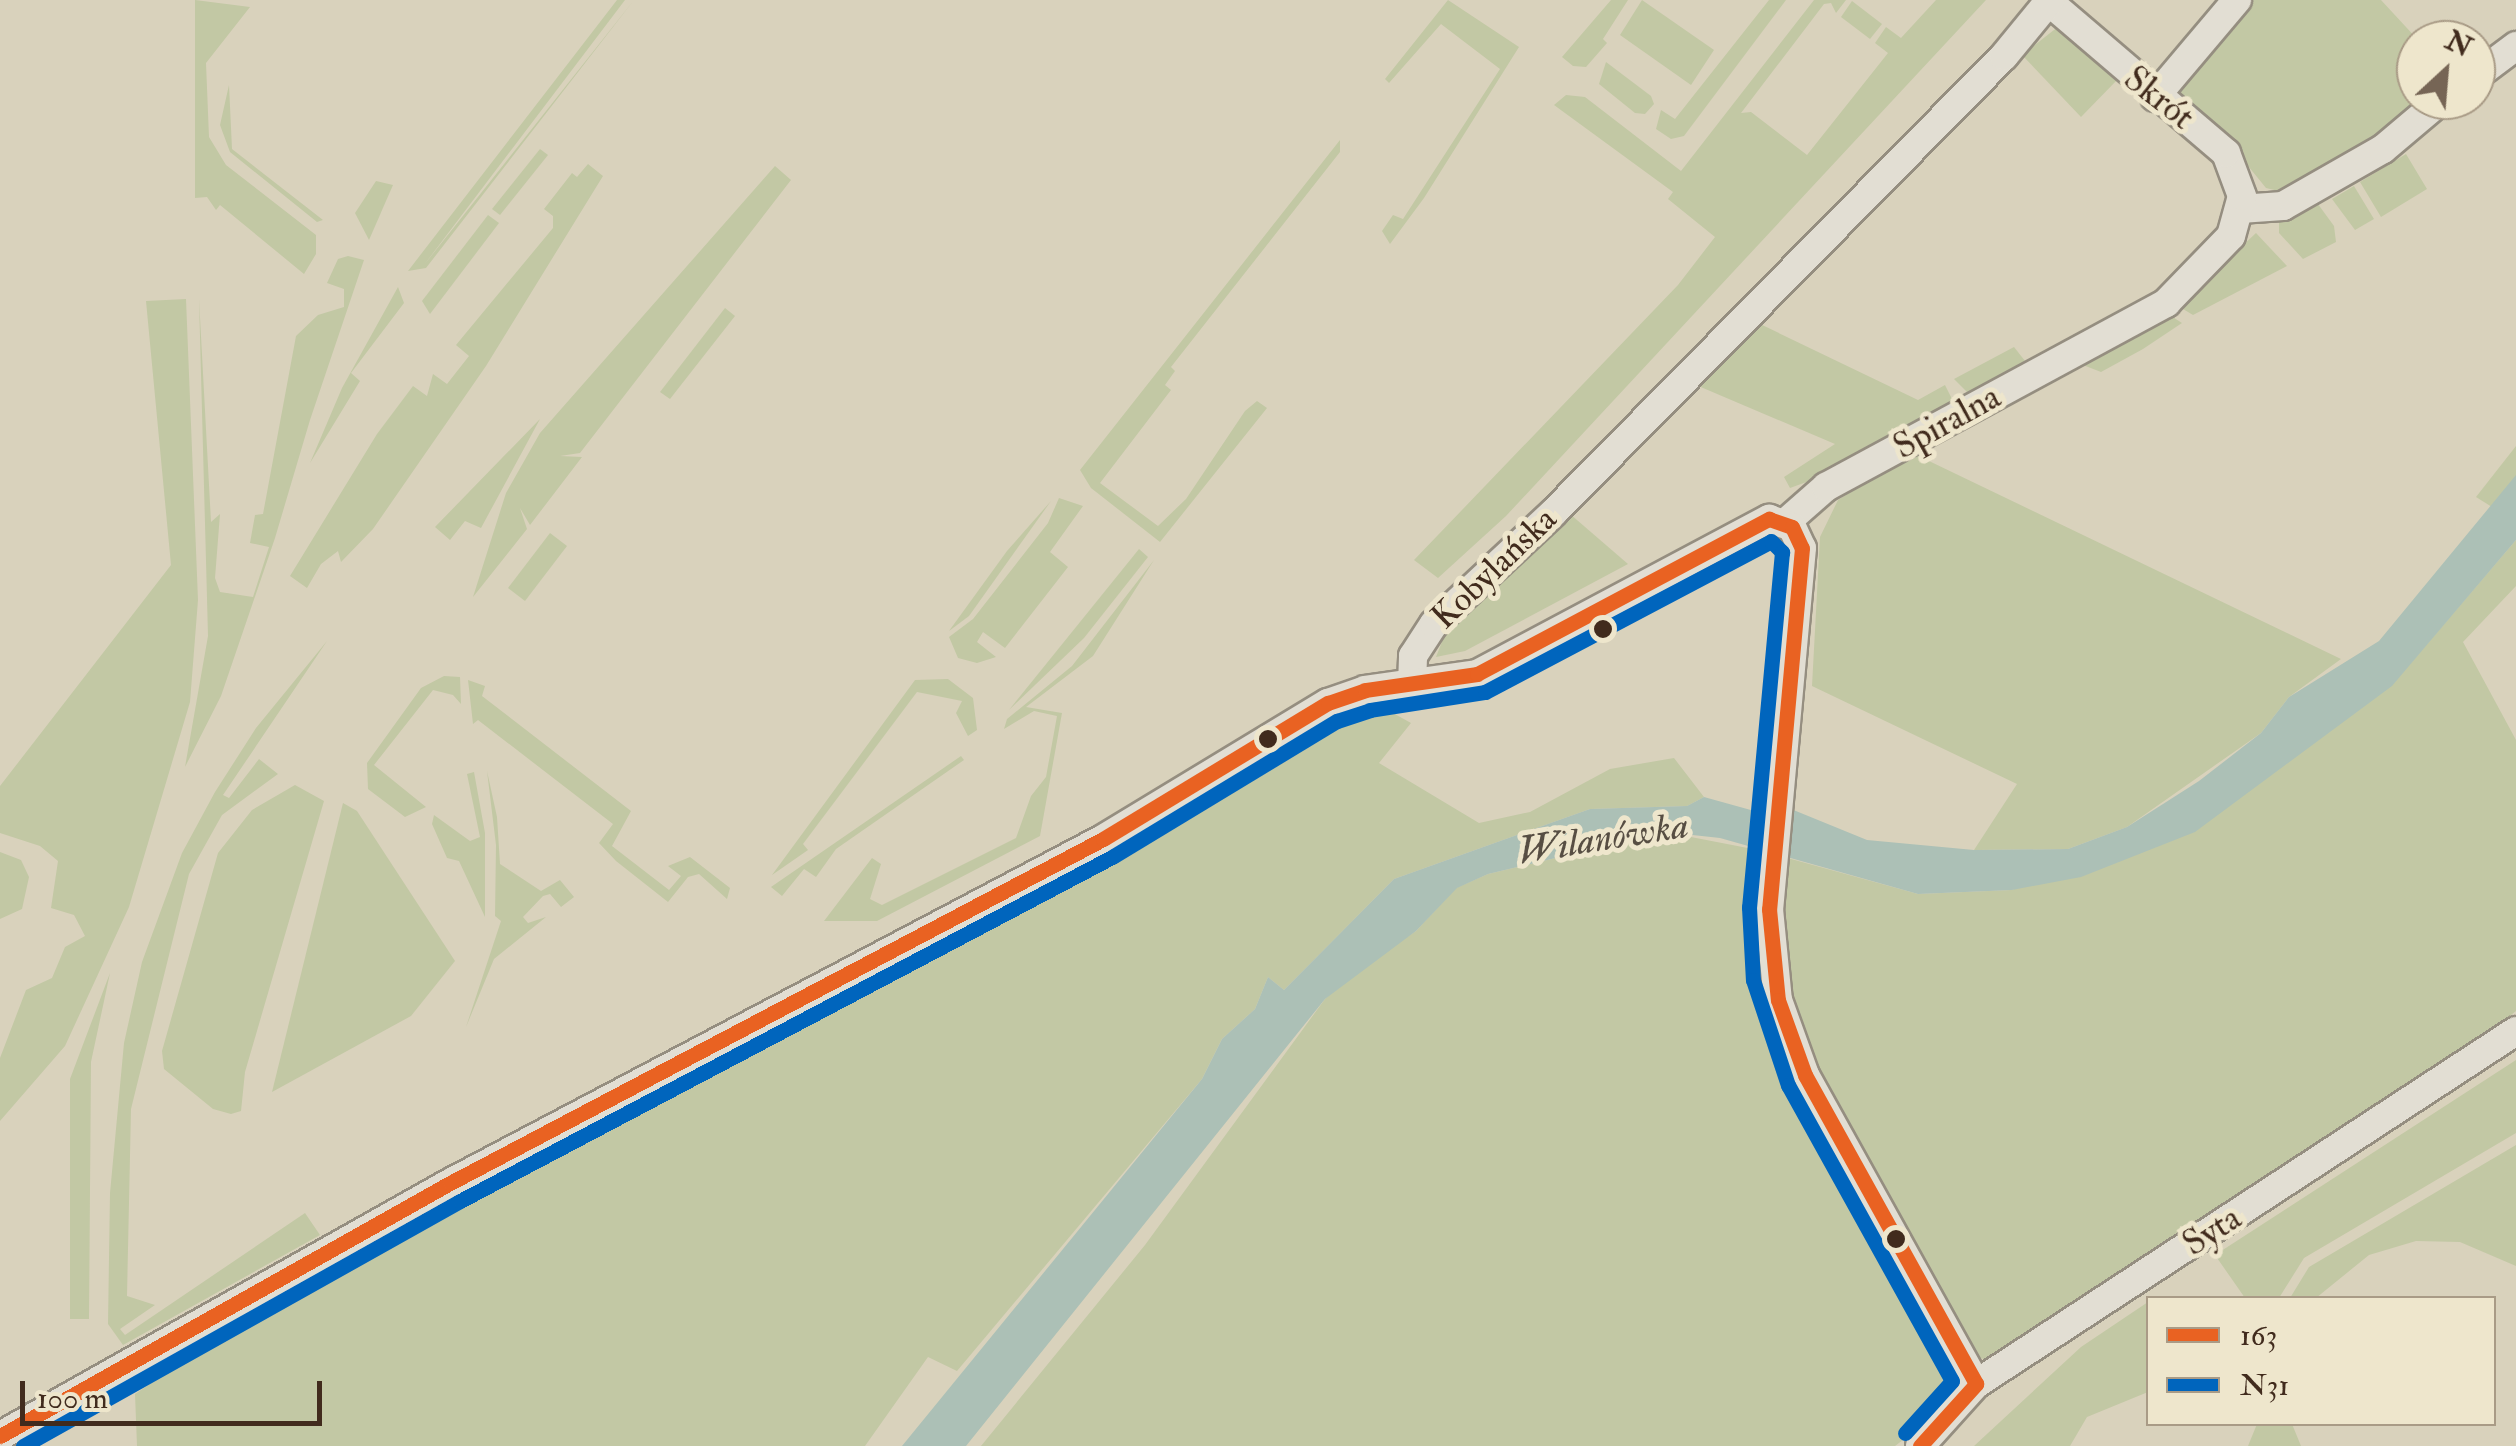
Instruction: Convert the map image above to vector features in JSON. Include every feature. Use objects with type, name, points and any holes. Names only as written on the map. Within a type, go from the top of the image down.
[{"type":"street","points":[[2155,97],[2237,0]]},
{"type":"street","name":"Skrót","points":[[2050,1],[2155,97],[2226,153],[2240,184],[2240,210]]},
{"type":"street","name":"Kobylańska","points":[[1412,686],[1413,656],[1434,624],[1554,512],[2004,56],[2050,1]]},
{"type":"street","points":[[2240,210],[2283,206],[2383,149],[2418,120]]},
{"type":"street","name":"Spiralna","points":[[1785,523],[1826,487],[2166,304],[2209,266],[2240,210]]},
{"type":"street","points":[[0,1436],[450,1182],[1103,839],[1328,703],[1365,690],[1477,674],[1750,523],[1785,523],[1800,539],[1802,558],[1773,866],[1770,953],[1790,1041],[1976,1384]]},
{"type":"street","name":"Syta","points":[[1920,1446],[1976,1384],[2516,1031]]},
{"type":"green space","points":[[195,0],[250,7],[206,63],[209,137],[226,165],[316,235],[316,254],[304,274],[220,205],[216,210],[207,197],[195,198]]},
{"type":"green space","points":[[617,0],[625,0],[424,265],[634,0],[426,268],[408,271]]},
{"type":"green space","points":[[1448,0],[1519,47],[1424,198],[1390,244],[1382,231],[1393,215],[1403,219],[1500,69],[1441,24],[1389,83],[1385,79]]},
{"type":"green space","points":[[1611,0],[1628,0],[1603,39],[1607,43],[1586,67],[1573,66],[1562,57]]},
{"type":"green space","points":[[1642,0],[1714,50],[1691,85],[1620,35]]},
{"type":"green space","points":[[1769,0],[1786,0],[1684,136],[1671,139],[1656,129],[1661,110],[1675,119]]},
{"type":"green space","points":[[1814,0],[1846,0],[1836,13],[1831,3],[1824,4],[1741,113],[1751,112],[1807,155],[1888,53],[1875,43],[1886,27],[1901,38],[1936,0],[1986,0],[1506,516],[1438,578],[1414,560],[1678,285],[1715,237],[1668,199],[1673,192],[1554,105],[1566,95],[1585,97],[1681,171]]},
{"type":"green space","points":[[2251,0],[2381,0],[2400,20],[2396,20],[2396,120],[2404,120],[2283,192],[2266,188],[2231,145],[2178,99],[2177,89]]},
{"type":"green space","points":[[1852,1],[1882,24],[1870,39],[1841,17]]},
{"type":"green space","points":[[2059,26],[2119,78],[2081,117],[2022,55]]},
{"type":"green space","points":[[1606,62],[1651,96],[1654,104],[1645,114],[1635,113],[1599,84]]},
{"type":"green space","points":[[229,85],[232,149],[323,220],[317,222],[230,152],[220,125]]},
{"type":"green space","points":[[1340,140],[1340,152],[1171,367],[1175,371],[1165,385],[1171,390],[1100,483],[1158,526],[1186,499],[1245,411],[1257,401],[1267,408],[1160,542],[1091,488],[1080,470]]},
{"type":"green space","points":[[540,149],[548,155],[500,215],[492,209]]},
{"type":"green space","points":[[2406,154],[2427,189],[2381,217],[2360,182]]},
{"type":"green space","points":[[588,164],[603,176],[486,366],[373,529],[341,562],[338,551],[321,564],[307,588],[290,576],[377,434],[413,386],[427,396],[433,374],[447,384],[469,356],[456,345],[553,228],[553,216],[544,209],[572,173],[577,177]]},
{"type":"green space","points":[[775,166],[791,180],[580,453],[560,456],[582,457],[530,525],[520,508],[527,529],[473,597],[506,493],[540,433]]},
{"type":"green space","points":[[376,181],[393,185],[369,240],[355,213]]},
{"type":"green space","points":[[2354,186],[2374,219],[2355,230],[2332,199]]},
{"type":"green space","points":[[2315,200],[2334,226],[2336,242],[2303,259],[2279,233],[2279,220]]},
{"type":"green space","points":[[488,215],[499,223],[430,314],[422,301]]},
{"type":"green space","points":[[2256,233],[2287,266],[2193,315],[2178,306]]},
{"type":"green space","points":[[348,256],[364,260],[221,696],[185,767],[208,636],[199,299],[211,522],[220,514],[215,578],[220,592],[253,597],[269,547],[250,543],[255,515],[263,514],[296,336],[318,315],[344,307],[344,289],[327,283],[338,259]]},
{"type":"green space","points":[[398,287],[404,303],[351,373],[360,381],[310,463],[342,388]]},
{"type":"green space","points":[[186,299],[198,600],[190,702],[129,907],[65,1046],[0,1121],[0,1058],[26,990],[52,978],[65,947],[85,936],[74,915],[51,908],[58,861],[40,846],[0,833],[0,786],[171,565],[146,301]]},
{"type":"green space","points":[[725,308],[735,316],[670,399],[660,392]]},
{"type":"green space","points":[[2168,314],[2182,323],[2143,349],[2101,372],[2083,365]]},
{"type":"green space","points":[[1758,323],[1918,400],[1945,385],[1955,405],[1845,468],[1790,488],[1784,477],[1835,444],[1696,385]]},
{"type":"green space","points":[[2014,347],[2029,366],[1971,396],[1954,379]]},
{"type":"green space","points":[[540,419],[481,528],[465,521],[450,540],[435,527]]},
{"type":"green space","points":[[2516,446],[2516,502],[2492,507],[2476,497]]},
{"type":"green space","points":[[1915,452],[2341,659],[2289,697],[2261,733],[2127,827],[2068,849],[1974,850],[2017,784],[1812,686],[1820,537],[1838,500]]},
{"type":"green space","points":[[1059,498],[1083,506],[1050,552],[1068,567],[1005,648],[983,632],[977,642],[996,657],[977,663],[958,658],[949,637],[973,619],[1048,523]]},
{"type":"green space","points":[[1051,501],[969,616],[949,631],[1007,551]]},
{"type":"green space","points":[[1570,514],[1628,564],[1465,651],[1436,657],[1445,634]]},
{"type":"green space","points":[[550,533],[567,546],[525,601],[508,588]]},
{"type":"green space","points":[[2516,540],[2516,586],[2463,642],[2516,740],[2516,1011],[2449,1065],[2122,1271],[2124,1277],[2110,1277],[1987,1360],[1974,1356],[1815,1068],[1788,1004],[1777,941],[1784,857],[1918,894],[2012,890],[2392,685]]},
{"type":"green space","points":[[1139,549],[1148,557],[1084,638],[1009,710]]},
{"type":"green space","points":[[1154,560],[1093,656],[1026,707],[1062,713],[1040,836],[877,921],[824,921],[872,858],[881,864],[870,899],[882,905],[1016,838],[1031,796],[1046,777],[1057,716],[1034,711],[1004,729],[1007,719],[1072,666]]},
{"type":"green space","points":[[327,641],[223,795],[229,798],[259,759],[278,774],[222,815],[189,874],[131,1109],[127,1296],[155,1305],[120,1329],[125,1335],[305,1213],[320,1235],[123,1345],[108,1324],[110,1193],[124,1043],[142,962],[182,853],[215,792],[256,728]]},
{"type":"green space","points":[[444,676],[460,677],[461,704],[453,695],[433,690],[374,765],[426,807],[405,817],[368,789],[367,763],[421,688]]},
{"type":"green space","points":[[948,679],[973,698],[977,730],[968,736],[956,713],[962,701],[917,692],[803,844],[808,850],[772,875],[915,680]]},
{"type":"green space","points":[[468,680],[485,686],[482,696],[631,811],[612,846],[669,890],[681,876],[668,866],[690,857],[730,888],[727,899],[699,874],[688,877],[668,902],[616,861],[599,843],[613,824],[478,720],[473,724]]},
{"type":"green space","points":[[1384,708],[1411,723],[1379,763],[1479,823],[1530,812],[1610,769],[1674,758],[1704,797],[1687,806],[1590,809],[1394,879],[1284,990],[1268,977],[1255,1009],[1222,1039],[1202,1079],[957,1371],[928,1357],[865,1446],[137,1446],[135,1394],[195,1354],[187,1346],[1160,826],[1211,805],[1345,710]]},
{"type":"green space","points":[[961,756],[964,760],[836,849],[816,877],[804,869],[782,896],[771,887]]},
{"type":"green space","points":[[487,771],[497,817],[500,864],[541,891],[560,880],[574,897],[561,907],[550,894],[543,896],[523,917],[528,923],[546,917],[494,959],[466,1027],[501,921],[495,916],[496,845]]},
{"type":"green space","points":[[474,772],[485,833],[485,917],[459,861],[447,858],[432,824],[434,815],[470,841],[480,837],[467,774]]},
{"type":"green space","points":[[295,785],[324,801],[245,1072],[241,1111],[231,1114],[213,1109],[164,1069],[162,1051],[218,853],[252,810]]},
{"type":"green space","points":[[343,803],[357,811],[455,961],[411,1016],[272,1092]]},
{"type":"green space","points":[[1665,832],[1758,850],[1752,943],[1762,1004],[1799,1100],[1946,1365],[1944,1403],[1928,1421],[1895,1446],[981,1446],[1145,1245],[1325,999],[1351,975],[1416,931],[1456,888],[1488,874]]},
{"type":"green space","points":[[0,852],[21,860],[29,877],[22,909],[0,919]]},
{"type":"green space","points":[[110,973],[91,1062],[89,1319],[70,1319],[70,1079]]},
{"type":"green space","points":[[2516,1060],[2516,1133],[2304,1258],[2280,1296],[2244,1296],[2215,1255]]},
{"type":"green space","points":[[2516,1145],[2516,1266],[2460,1242],[2416,1241],[2369,1255],[2318,1296],[2291,1296],[2309,1267]]},
{"type":"green space","points":[[2146,1303],[2146,1393],[2087,1417],[2070,1446],[1974,1446],[2081,1347]]},
{"type":"green space","points":[[2256,1426],[2293,1426],[2301,1446],[2248,1446]]},
{"type":"water","name":"Wilanówka","points":[[2516,475],[2516,540],[2392,686],[2195,832],[2081,877],[2012,890],[1918,894],[1720,838],[1665,832],[1488,874],[1457,888],[1416,931],[1325,999],[966,1446],[902,1446],[1202,1079],[1222,1039],[1255,1009],[1268,977],[1284,990],[1394,879],[1590,809],[1687,806],[1704,797],[1758,812],[1791,809],[1867,840],[1974,850],[2068,849],[2127,827],[2199,781],[2261,733],[2289,697],[2379,641]]},
{"type":"transit line","name":"163","points":[[0,1436],[450,1183],[1103,839],[1328,703],[1365,690],[1477,674],[1769,519],[1792,527],[1802,548],[1769,909],[1778,1000],[1805,1075],[1976,1384]]},
{"type":"transit line","name":"N31","points":[[23,1446],[460,1201],[1112,857],[1337,721],[1370,710],[1485,692],[1771,541],[1782,552],[1749,907],[1753,980],[1788,1085],[1952,1381],[1905,1433]]},
{"type":"transit line","name":"163","points":[[1920,1446],[1976,1384]]}]
